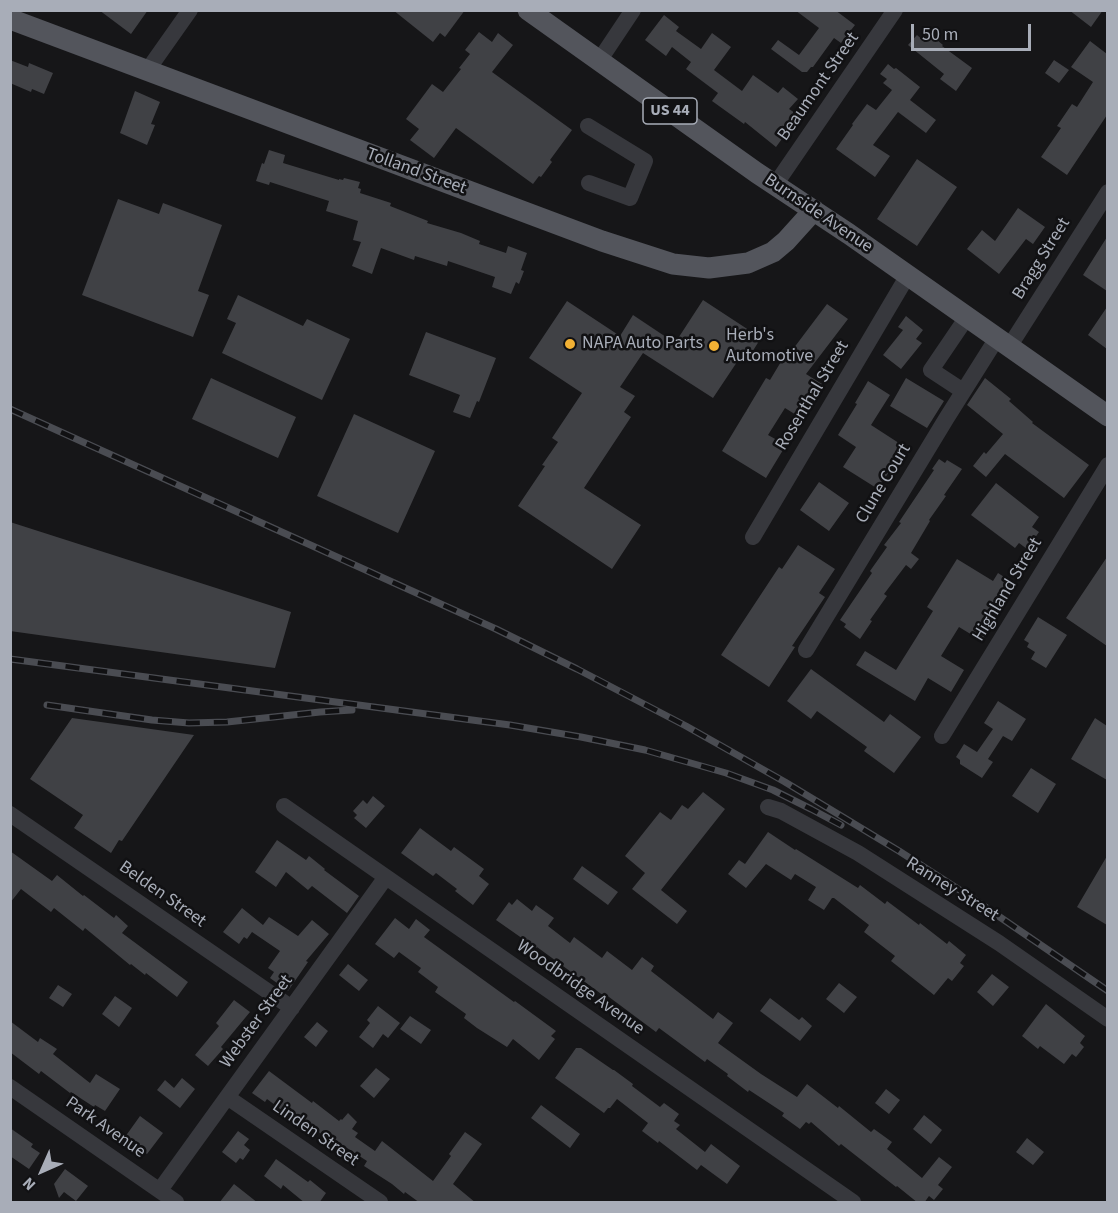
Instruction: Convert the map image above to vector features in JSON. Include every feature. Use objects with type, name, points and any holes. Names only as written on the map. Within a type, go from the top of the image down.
[{"type":"main road","name":"Burnside Avenue","points":[[528,10],[1107,416]]},
{"type":"main road","name":"Tolland Street","points":[[10,19],[602,241],[673,264],[709,268],[748,263],[773,252],[814,210]]},
{"type":"street","points":[[147,71],[190,10]]},
{"type":"street","points":[[598,61],[633,10]]},
{"type":"street","name":"Beaumont Street","points":[[775,185],[895,10]]},
{"type":"street","points":[[588,126],[645,161],[630,198],[589,183]]},
{"type":"street","name":"Bragg Street","points":[[1003,342],[1107,192]]},
{"type":"street","name":"Rosenthal Street","points":[[753,537],[908,275]]},
{"type":"street","points":[[963,392],[931,370],[967,317]]},
{"type":"street","name":"Clune Court","points":[[806,650],[963,392],[1003,342]]},
{"type":"street","name":"Highland Street","points":[[942,736],[1107,465]]},
{"type":"street","name":"Woodbridge Avenue","points":[[284,806],[853,1203]]},
{"type":"street","name":"Ranney Street","points":[[768,807],[781,811],[877,866],[999,943],[1107,1019]]},
{"type":"street","name":"Belden Street","points":[[10,814],[292,1008]]},
{"type":"street","name":"Webster Street","points":[[160,1190],[386,877]]},
{"type":"street","name":"Park Avenue","points":[[10,1087],[176,1203]]},
{"type":"street","name":"Linden Street","points":[[227,1097],[380,1203]]},
{"type":"building","points":[[99,10],[148,10],[131,34]]},
{"type":"building","points":[[393,10],[465,10],[445,37],[440,33],[433,42]]},
{"type":"building","points":[[795,10],[835,10],[855,25],[841,43],[834,38],[807,72],[802,72],[771,49],[778,40],[799,55],[819,28]]},
{"type":"building","points":[[1069,10],[1103,10],[1091,27]]},
{"type":"building","points":[[664,15],[679,27],[676,31],[701,49],[712,33],[731,47],[714,70],[742,91],[753,75],[778,93],[783,87],[798,99],[789,109],[795,113],[783,129],[787,132],[776,147],[745,122],[744,124],[712,101],[718,93],[686,69],[691,62],[672,47],[666,56],[645,40]]},
{"type":"building","points":[[479,32],[492,42],[498,33],[513,45],[492,72],[572,130],[550,160],[552,162],[533,184],[456,128],[434,158],[410,140],[419,129],[406,119],[432,84],[443,92],[470,54],[465,50]]},
{"type":"building","points":[[917,35],[925,42],[931,35],[972,68],[956,91],[940,79],[944,74],[908,45]]},
{"type":"building","points":[[1090,41],[1107,54],[1107,115],[1067,175],[1041,157],[1061,128],[1057,126],[1072,104],[1077,107],[1093,82],[1071,67]]},
{"type":"building","points":[[10,60],[28,67],[29,63],[53,73],[44,94],[32,89],[31,92],[10,83]]},
{"type":"building","points":[[1054,60],[1069,70],[1059,83],[1045,73]]},
{"type":"building","points":[[888,64],[920,87],[910,100],[936,120],[926,133],[898,112],[873,145],[890,156],[875,177],[836,149],[867,104],[876,110],[892,90],[883,83],[887,79],[880,74]]},
{"type":"building","points":[[135,91],[160,102],[151,124],[155,125],[147,145],[120,133]]},
{"type":"building","points":[[269,150],[285,155],[283,163],[339,180],[344,178],[360,182],[358,188],[361,189],[360,193],[391,203],[390,206],[428,221],[427,223],[480,241],[479,244],[506,253],[508,246],[527,253],[519,284],[516,282],[511,294],[492,287],[495,277],[448,261],[447,266],[415,256],[414,260],[381,248],[372,274],[352,266],[361,242],[353,240],[358,221],[326,211],[329,201],[270,182],[269,185],[256,181]]},
{"type":"building","points":[[917,159],[957,187],[917,246],[877,219]]},
{"type":"building","points":[[118,199],[159,214],[163,203],[222,225],[198,291],[209,295],[193,337],[82,295]]},
{"type":"building","points":[[1018,208],[1045,227],[1033,244],[1026,239],[999,274],[967,249],[982,230],[995,241]]},
{"type":"building","points":[[1107,237],[1107,291],[1083,275]]},
{"type":"building","points":[[238,295],[303,326],[307,319],[350,339],[322,400],[222,353],[236,323],[227,319]]},
{"type":"building","points":[[703,300],[761,338],[747,360],[741,356],[713,398],[643,353],[620,387],[635,396],[624,412],[631,417],[584,488],[641,525],[612,569],[518,506],[558,442],[552,438],[582,393],[529,358],[567,301],[620,336],[633,315],[675,343]]},
{"type":"building","points":[[827,304],[848,319],[806,374],[822,384],[801,418],[785,408],[768,435],[786,445],[766,478],[722,451],[766,378],[770,380],[782,360],[784,361]]},
{"type":"building","points":[[1107,307],[1107,349],[1088,335]]},
{"type":"building","points":[[906,316],[923,330],[916,339],[922,343],[901,369],[883,355],[903,330],[898,327]]},
{"type":"building","points":[[426,332],[496,358],[479,402],[477,401],[470,418],[453,412],[460,395],[409,375]]},
{"type":"building","points":[[211,378],[296,417],[278,458],[192,419]]},
{"type":"building","points":[[906,378],[944,401],[927,428],[890,406]]},
{"type":"building","points":[[985,378],[1011,399],[1009,401],[1032,423],[1089,465],[1064,498],[1005,454],[986,477],[973,466],[1003,434],[967,405]]},
{"type":"building","points":[[868,381],[890,395],[871,425],[905,447],[878,489],[843,467],[856,447],[838,435]]},
{"type":"building","points":[[354,414],[435,451],[398,533],[317,496]]},
{"type":"building","points":[[939,459],[945,463],[947,460],[962,469],[944,495],[946,496],[929,520],[911,553],[919,559],[911,569],[906,565],[884,594],[887,596],[860,639],[844,627],[846,624],[840,620],[872,573],[870,571],[887,547],[884,545],[901,523],[899,522]]},
{"type":"building","points":[[819,482],[849,503],[829,531],[800,510]]},
{"type":"building","points":[[996,483],[1039,517],[1032,527],[1039,532],[1027,549],[1019,543],[1015,548],[971,515]]},
{"type":"building","points":[[10,522],[291,612],[275,668],[10,631]]},
{"type":"building","points":[[798,545],[835,569],[819,593],[825,597],[792,646],[795,647],[769,687],[721,655],[779,567],[782,569]]},
{"type":"building","points":[[1107,557],[1107,646],[1066,618]]},
{"type":"building","points":[[957,559],[993,581],[998,573],[1015,584],[1010,592],[1012,593],[982,641],[959,627],[941,656],[964,670],[951,692],[928,678],[915,701],[856,665],[865,651],[896,670],[933,611],[927,607]]},
{"type":"building","points":[[1038,617],[1067,635],[1046,668],[1031,659],[1035,652],[1027,647],[1029,643],[1024,640]]},
{"type":"building","points":[[811,669],[884,722],[890,714],[921,737],[894,773],[864,751],[867,747],[817,711],[811,719],[787,701]]},
{"type":"building","points":[[998,701],[1026,719],[1012,741],[1003,736],[988,759],[993,762],[982,778],[960,764],[960,760],[956,757],[964,744],[977,752],[993,729],[984,723]]},
{"type":"building","points":[[72,718],[194,735],[122,841],[119,840],[111,853],[74,828],[83,815],[30,779]]},
{"type":"building","points":[[1095,718],[1107,726],[1107,780],[1071,759]]},
{"type":"building","points":[[1031,768],[1056,784],[1038,813],[1012,796]]},
{"type":"building","points":[[703,792],[725,809],[661,890],[687,911],[677,924],[632,889],[645,873],[625,856],[660,812],[671,820],[682,805],[688,809]]},
{"type":"building","points":[[373,796],[385,806],[366,828],[354,818],[357,815],[353,811],[363,800],[367,804]]},
{"type":"building","points":[[420,828],[451,851],[454,847],[484,869],[479,876],[489,884],[473,905],[436,873],[433,876],[401,853]]},
{"type":"building","points":[[768,832],[858,888],[860,885],[885,904],[887,901],[947,944],[949,941],[966,955],[960,963],[964,966],[952,981],[948,978],[934,995],[891,961],[895,956],[864,932],[869,925],[834,898],[824,910],[808,900],[816,887],[795,874],[791,880],[766,864],[746,888],[728,874],[739,860],[745,864]]},
{"type":"building","points":[[277,840],[306,860],[309,856],[359,896],[347,913],[312,886],[308,890],[286,872],[276,887],[255,872]]},
{"type":"building","points":[[10,851],[52,881],[57,875],[114,918],[116,915],[128,926],[122,933],[188,982],[177,997],[146,973],[145,975],[130,965],[85,928],[83,931],[54,908],[51,912],[21,889],[10,903]]},
{"type":"building","points":[[1107,856],[1107,925],[1077,907]]},
{"type":"building","points":[[582,866],[618,892],[608,905],[573,879]]},
{"type":"building","points":[[517,899],[532,911],[536,905],[554,918],[548,926],[570,943],[574,937],[602,958],[607,951],[632,970],[642,957],[654,966],[651,971],[713,1019],[718,1012],[733,1023],[718,1043],[797,1097],[807,1084],[871,1132],[874,1129],[892,1142],[887,1149],[922,1178],[939,1157],[952,1167],[938,1185],[943,1189],[934,1200],[929,1196],[924,1203],[918,1203],[841,1144],[839,1146],[811,1122],[809,1124],[806,1122],[800,1129],[782,1116],[784,1113],[749,1090],[748,1092],[707,1059],[705,1062],[659,1028],[656,1032],[605,994],[604,996],[496,920],[509,902],[512,905]]},
{"type":"building","points":[[242,908],[263,925],[269,917],[298,936],[312,920],[329,934],[306,961],[308,962],[288,991],[270,978],[274,972],[268,968],[280,951],[252,932],[239,944],[223,932]]},
{"type":"building","points":[[395,918],[409,929],[416,919],[430,930],[424,937],[556,1031],[551,1036],[555,1039],[539,1060],[513,1039],[507,1047],[477,1028],[464,1018],[466,1014],[435,992],[438,987],[418,972],[421,968],[399,952],[394,958],[375,944]]},
{"type":"building","points":[[348,964],[368,980],[359,991],[339,975]]},
{"type":"building","points":[[992,974],[1009,987],[993,1006],[977,992]]},
{"type":"building","points":[[839,983],[857,997],[844,1013],[826,999]]},
{"type":"building","points":[[58,985],[72,994],[63,1007],[49,998]]},
{"type":"building","points":[[115,996],[132,1008],[119,1027],[102,1014]]},
{"type":"building","points":[[770,998],[799,1020],[802,1017],[812,1026],[800,1041],[760,1011]]},
{"type":"building","points":[[234,1000],[250,1012],[208,1066],[195,1055],[219,1026],[216,1023]]},
{"type":"building","points":[[1046,1004],[1085,1036],[1080,1043],[1084,1047],[1076,1057],[1072,1054],[1064,1064],[1040,1046],[1038,1049],[1022,1036]]},
{"type":"building","points":[[378,1006],[400,1023],[388,1038],[383,1034],[373,1048],[359,1037],[370,1023],[367,1020]]},
{"type":"building","points":[[410,1016],[431,1030],[421,1044],[400,1029]]},
{"type":"building","points":[[10,1021],[38,1042],[40,1038],[57,1049],[53,1054],[90,1083],[96,1074],[120,1089],[105,1111],[70,1093],[41,1071],[39,1074],[10,1052]]},
{"type":"building","points":[[317,1022],[328,1031],[316,1047],[304,1037]]},
{"type":"building","points":[[576,1048],[581,1048],[614,1070],[660,1107],[664,1103],[679,1114],[674,1121],[680,1125],[676,1129],[705,1152],[711,1144],[740,1166],[727,1184],[701,1165],[697,1170],[642,1131],[648,1123],[617,1099],[604,1113],[555,1078]]},
{"type":"building","points":[[376,1068],[390,1079],[374,1098],[360,1086]]},
{"type":"building","points":[[269,1071],[339,1121],[348,1113],[357,1122],[352,1129],[358,1133],[355,1137],[375,1151],[382,1141],[433,1181],[465,1132],[482,1144],[453,1184],[476,1203],[420,1203],[405,1192],[404,1194],[364,1166],[367,1161],[347,1148],[344,1151],[289,1110],[287,1114],[267,1099],[265,1102],[252,1093]]},
{"type":"building","points":[[182,1078],[195,1089],[180,1108],[157,1090],[165,1080],[174,1088]]},
{"type":"building","points":[[886,1089],[900,1100],[889,1114],[875,1103]]},
{"type":"building","points":[[541,1105],[580,1134],[570,1148],[531,1118]]},
{"type":"building","points":[[924,1115],[942,1130],[931,1144],[913,1129]]},
{"type":"building","points":[[140,1116],[163,1133],[147,1154],[125,1137]]},
{"type":"building","points":[[10,1128],[33,1144],[31,1147],[40,1153],[29,1169],[10,1156]]},
{"type":"building","points":[[238,1131],[249,1139],[244,1145],[250,1150],[243,1160],[240,1158],[236,1163],[222,1152]]},
{"type":"building","points":[[1027,1138],[1044,1152],[1033,1165],[1016,1152]]},
{"type":"building","points":[[276,1159],[326,1193],[319,1203],[305,1203],[283,1185],[281,1189],[264,1176]]},
{"type":"building","points":[[65,1169],[88,1186],[76,1201],[64,1192],[59,1198],[54,1184]]},
{"type":"building","points":[[234,1184],[258,1203],[219,1203]]},
{"type":"railway","points":[[10,409],[496,629],[686,726],[785,782],[899,851],[1108,991]]},
{"type":"railway","points":[[10,659],[510,725],[581,737],[645,750],[726,773],[773,790],[841,825]]},
{"type":"railway","points":[[47,705],[189,723],[227,722],[352,710]]},
{"type":"place","name":"NAPA Auto Parts","points":[[570,344]]},
{"type":"place","name":"Herb's Automotive","points":[[714,346]]}]
